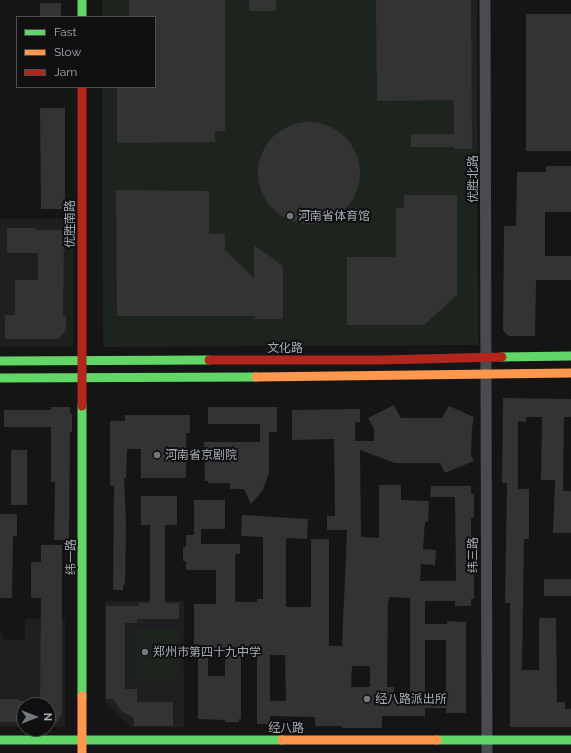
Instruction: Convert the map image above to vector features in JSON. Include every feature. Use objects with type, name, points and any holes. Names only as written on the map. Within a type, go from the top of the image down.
[{"type":"street","points":[[82,0],[82,16]]},
{"type":"street","name":"优胜北路","points":[[485,0],[486,358]]},
{"type":"street","name":"优胜南路","points":[[82,88],[83,361]]},
{"type":"street","name":"文化路","points":[[0,361],[380,360],[571,356]]},
{"type":"street","name":"纬三路","points":[[486,358],[487,753]]},
{"type":"street","name":"纬一路","points":[[82,753],[83,361]]},
{"type":"street","points":[[0,378],[380,376],[571,373]]},
{"type":"street","name":"经八路","points":[[0,740],[571,740]]},
{"type":"shaded area","name":"河南省体育馆","points":[[102,0],[477,0],[478,345],[103,347],[102,88],[156,88],[156,16],[102,16]]},
{"type":"shaded area","points":[[0,219],[74,219],[73,347],[0,347]]},
{"type":"shaded area","name":"郑州市第四十九中学","points":[[105,601],[184,601],[184,727],[131,727],[105,703]]},
{"type":"shaded area","points":[[25,619],[65,619],[65,727],[56,727],[56,697],[16,697],[16,727],[0,727],[0,633],[3,633],[4,640],[25,640]]},
{"type":"shaded area","points":[[134,628],[179,628],[179,678],[134,678]]},
{"type":"building","points":[[129,0],[225,0],[225,131],[215,131],[215,142],[117,143],[117,88],[156,88],[156,16],[129,16]]},
{"type":"building","points":[[249,0],[276,0],[276,11],[249,11]]},
{"type":"building","points":[[376,0],[471,0],[472,149],[454,149],[454,147],[411,147],[411,134],[454,134],[454,100],[377,101]]},
{"type":"building","points":[[40,3],[61,3],[61,16],[40,16]]},
{"type":"building","points":[[526,14],[571,14],[571,151],[526,151]]},
{"type":"building","points":[[40,108],[65,108],[65,209],[41,209]]},
{"type":"building","points":[[309,122],[329,125],[338,130],[352,144],[357,153],[360,173],[357,193],[352,202],[338,216],[329,221],[309,224],[289,221],[280,216],[266,202],[261,193],[258,173],[261,153],[266,144],[280,130],[289,125]]},
{"type":"building","points":[[546,166],[571,166],[571,212],[545,212],[545,256],[571,256],[571,280],[536,280],[535,336],[509,336],[503,330],[504,226],[516,226],[517,172],[546,172]]},
{"type":"building","points":[[116,190],[209,191],[209,234],[225,234],[225,250],[254,278],[254,245],[283,266],[283,319],[255,319],[255,316],[117,316]]},
{"type":"building","points":[[404,195],[457,195],[457,295],[424,325],[347,325],[347,257],[396,257],[396,208],[404,208]]},
{"type":"building","points":[[7,228],[64,230],[63,316],[66,316],[66,330],[58,339],[5,339],[5,315],[15,315],[15,280],[38,280],[38,253],[7,253]]},
{"type":"building","points":[[503,398],[571,399],[571,417],[564,417],[563,491],[571,491],[571,533],[553,533],[555,480],[541,480],[542,417],[526,417],[526,422],[518,421],[518,489],[529,489],[529,539],[524,539],[522,670],[539,670],[539,618],[556,618],[557,702],[565,702],[565,709],[571,709],[571,727],[510,727],[510,603],[505,603],[507,483],[502,483]]},
{"type":"building","points":[[394,405],[401,418],[442,418],[449,406],[474,417],[471,456],[474,461],[445,473],[440,463],[395,463],[360,450],[361,537],[379,538],[379,485],[401,485],[401,500],[429,501],[428,522],[425,522],[423,549],[436,550],[435,565],[421,564],[420,581],[456,581],[455,497],[430,497],[431,486],[471,486],[471,494],[474,494],[474,518],[471,518],[471,541],[474,541],[474,550],[471,550],[471,567],[474,567],[474,599],[471,599],[471,606],[455,606],[455,601],[425,601],[425,624],[447,624],[447,621],[466,622],[466,713],[446,713],[446,708],[425,708],[425,716],[382,716],[382,728],[315,726],[315,717],[270,716],[270,724],[257,724],[257,650],[241,650],[241,719],[239,719],[239,722],[225,722],[225,720],[198,719],[198,652],[194,652],[194,604],[216,604],[216,570],[186,570],[186,561],[183,561],[183,547],[186,547],[186,535],[194,535],[194,500],[225,500],[225,529],[201,529],[201,544],[240,544],[240,554],[235,554],[235,602],[257,602],[257,599],[263,599],[263,537],[241,536],[242,515],[308,519],[307,539],[286,538],[286,607],[311,607],[311,539],[329,539],[329,646],[342,646],[347,530],[327,530],[327,516],[335,516],[334,439],[292,440],[292,410],[360,409],[360,422],[355,422],[355,441],[374,441],[374,429],[368,418]],"holes":[[[389,597],[410,598],[410,702],[394,702],[394,687],[387,687]],[[425,640],[446,640],[446,692],[425,692]],[[208,650],[225,650],[225,676],[208,676]],[[270,655],[285,655],[286,701],[270,701]],[[352,666],[370,666],[370,687],[351,687]]]},
{"type":"building","points":[[51,407],[70,407],[70,414],[72,414],[72,432],[70,432],[69,540],[54,540],[55,482],[51,482],[51,427],[4,427],[4,410],[51,410]]},
{"type":"building","points":[[208,407],[277,407],[277,432],[269,432],[269,472],[263,490],[251,504],[244,489],[230,489],[230,483],[208,483],[208,481],[205,481],[204,442],[260,442],[260,424],[208,424]]},
{"type":"building","points":[[125,415],[190,415],[190,433],[186,433],[186,478],[141,478],[141,449],[127,449],[126,478],[124,478],[126,524],[125,585],[123,585],[123,590],[113,590],[114,486],[110,486],[110,421],[125,421]]},
{"type":"building","points":[[11,450],[27,450],[27,505],[11,505]]},
{"type":"building","points":[[141,496],[177,496],[177,525],[165,525],[165,603],[179,603],[179,619],[137,619],[137,623],[125,623],[125,689],[137,689],[137,702],[173,702],[173,726],[134,726],[134,718],[121,711],[113,699],[106,699],[106,606],[139,606],[139,603],[150,603],[150,525],[141,525]]},
{"type":"building","points":[[0,514],[17,514],[17,536],[13,536],[12,598],[0,598]]},
{"type":"building","points":[[41,545],[62,545],[62,714],[56,722],[56,697],[40,697],[41,598],[31,598],[31,562],[41,562]]},
{"type":"building","points":[[544,579],[571,579],[571,596],[544,596]]},
{"type":"building","points":[[0,699],[16,699],[16,722],[0,722]]},
{"type":"traffic: fast","points":[[82,0],[82,16]]},
{"type":"traffic: fast","points":[[502,357],[571,356]]},
{"type":"traffic: fast","points":[[0,361],[209,360]]},
{"type":"traffic: fast","points":[[0,378],[256,377]]},
{"type":"traffic: fast","points":[[82,406],[82,696]]},
{"type":"traffic: fast","points":[[0,740],[282,740]]},
{"type":"traffic: fast","points":[[437,740],[571,740]]},
{"type":"traffic: slow","points":[[256,377],[571,373]]},
{"type":"traffic: slow","points":[[82,696],[82,753]]},
{"type":"traffic: slow","points":[[282,740],[437,740]]},
{"type":"traffic: jam","points":[[82,88],[82,406]]},
{"type":"traffic: jam","points":[[209,360],[380,360],[502,357]]},
{"type":"place","name":"河南省体育馆","points":[[290,216]]},
{"type":"place","name":"河南省京剧院","points":[[157,455]]},
{"type":"place","name":"郑州市第四十九中学","points":[[145,652]]},
{"type":"place","name":"经八路派出所","points":[[367,699]]}]
